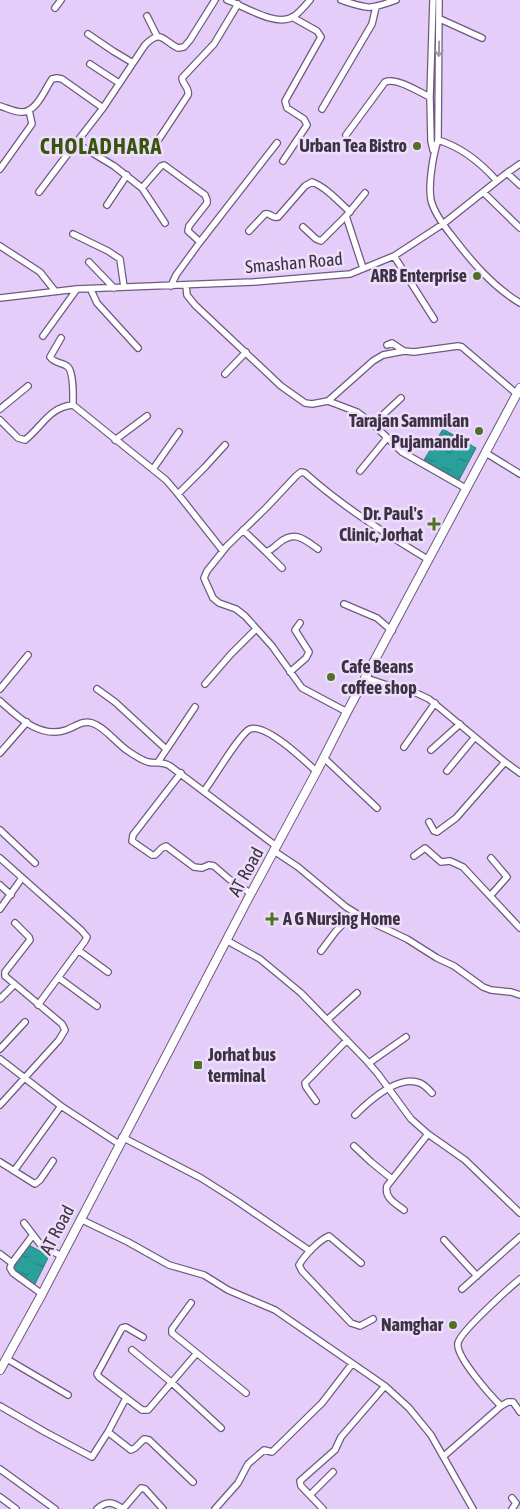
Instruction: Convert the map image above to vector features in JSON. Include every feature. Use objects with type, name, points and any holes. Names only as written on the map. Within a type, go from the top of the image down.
[{"type":"highway","name":"AT Road","points":[[0,1370],[42,1294],[60,1256],[250,893],[317,772],[347,712],[519,391]]},
{"type":"street","points":[[55,8],[61,0]]},
{"type":"street","points":[[147,16],[157,36],[178,48],[184,47],[215,0]]},
{"type":"street","points":[[227,0],[274,20],[284,20],[292,17],[310,0]]},
{"type":"street","points":[[341,0],[365,8],[376,7],[396,0]]},
{"type":"street","points":[[433,0],[430,97],[434,152]]},
{"type":"street","points":[[439,0],[438,140],[434,152],[430,192],[433,207],[443,224],[470,260],[490,282],[520,303]]},
{"type":"street","points":[[157,142],[188,95],[188,90],[182,78],[214,44],[238,4]]},
{"type":"street","points":[[322,108],[372,24],[376,7]]},
{"type":"street","points":[[283,161],[307,125],[304,119],[286,108],[285,101],[321,36],[292,17]]},
{"type":"street","points":[[440,19],[482,38]]},
{"type":"street","points":[[88,34],[133,63]]},
{"type":"street","points":[[39,192],[103,108],[145,45],[157,36]]},
{"type":"street","points":[[90,64],[120,83]]},
{"type":"street","points":[[0,106],[19,112],[29,110],[37,102],[52,79],[58,78],[103,108]]},
{"type":"street","points":[[346,135],[385,82],[389,80],[396,81],[430,97]]},
{"type":"street","points":[[0,169],[32,124],[29,110]]},
{"type":"street","points":[[438,140],[449,144],[476,160],[497,181]]},
{"type":"street","points":[[76,143],[127,175],[142,188],[166,223]]},
{"type":"street","points":[[171,286],[176,275],[200,242],[277,143]]},
{"type":"street","name":"Smashan Road","points":[[0,298],[77,289],[91,290],[253,282],[350,274],[394,256],[443,224],[507,172],[520,164]]},
{"type":"street","points":[[142,188],[164,165],[205,195],[206,203],[189,226],[188,231],[200,242]]},
{"type":"street","points":[[507,172],[520,185]]},
{"type":"street","points":[[107,205],[127,175]]},
{"type":"street","points":[[249,232],[265,214],[274,218],[278,217],[305,186],[312,182],[327,192],[348,214],[363,268]]},
{"type":"street","points":[[483,192],[520,228]]},
{"type":"street","points":[[303,227],[316,240],[321,241],[328,236],[365,193]]},
{"type":"street","points":[[73,234],[120,259],[124,287]]},
{"type":"street","points":[[0,246],[40,272],[54,292]]},
{"type":"street","points":[[394,256],[434,319]]},
{"type":"street","points":[[89,262],[114,288]]},
{"type":"street","points":[[186,285],[188,297],[281,386],[301,401],[309,404],[328,401],[354,411],[373,424],[402,452],[467,489]]},
{"type":"street","points":[[43,336],[77,289]]},
{"type":"street","points":[[91,290],[97,303],[138,348]]},
{"type":"street","points":[[61,338],[50,357],[52,360],[70,369],[73,405]]},
{"type":"street","points":[[388,345],[393,344],[404,351]]},
{"type":"street","points":[[328,401],[373,360],[383,355],[453,346],[462,347],[519,391]]},
{"type":"street","points":[[225,374],[246,352]]},
{"type":"street","points":[[0,409],[28,386]]},
{"type":"street","points":[[373,424],[401,398]]},
{"type":"street","points":[[0,420],[18,438],[25,440],[51,413],[60,407],[73,405],[153,469],[178,494],[223,551]]},
{"type":"street","points":[[116,440],[147,416]]},
{"type":"street","points":[[153,469],[179,432]]},
{"type":"street","points":[[360,471],[387,438]]},
{"type":"street","points":[[178,494],[225,445]]},
{"type":"street","points":[[486,453],[520,474]]},
{"type":"street","points":[[347,712],[302,688],[272,646],[241,612],[219,603],[213,598],[205,583],[204,578],[207,571],[242,530],[266,508],[297,474],[303,472],[336,499],[429,560]]},
{"type":"street","points":[[242,530],[282,568]]},
{"type":"street","points":[[266,552],[291,536],[300,538],[318,549]]},
{"type":"street","points":[[344,604],[377,618],[392,631]]},
{"type":"street","points":[[290,672],[306,658],[309,652],[295,630],[300,623]]},
{"type":"street","points":[[205,684],[256,628]]},
{"type":"street","points":[[0,689],[28,655]]},
{"type":"street","points":[[366,678],[412,691],[435,703],[520,773]]},
{"type":"street","points":[[97,690],[115,702],[166,750]]},
{"type":"street","points":[[0,701],[15,714],[40,730],[54,732],[66,730],[81,723],[92,723],[126,750],[143,760],[164,762],[204,791],[354,913],[407,939],[437,958],[454,966],[483,987],[520,995]]},
{"type":"street","points":[[404,747],[435,703]]},
{"type":"street","points":[[158,762],[195,707]]},
{"type":"street","points":[[0,753],[27,722]]},
{"type":"street","points":[[431,750],[460,724]]},
{"type":"street","points":[[204,791],[237,743],[252,728],[268,733],[317,772]]},
{"type":"street","points":[[447,771],[475,737]]},
{"type":"street","points":[[324,758],[378,808]]},
{"type":"street","points":[[429,822],[436,832],[446,826],[464,810],[505,762]]},
{"type":"street","points":[[181,773],[138,828],[132,841],[152,855],[155,855],[166,846],[194,867],[214,866],[250,893]]},
{"type":"street","points":[[0,830],[35,862]]},
{"type":"street","points":[[414,856],[425,848],[441,862],[450,861],[467,870],[520,928]]},
{"type":"street","points":[[0,858],[85,933],[87,937],[38,1005]]},
{"type":"street","points":[[490,896],[507,877],[491,858]]},
{"type":"street","points":[[0,910],[22,878]]},
{"type":"street","points":[[0,885],[11,895]]},
{"type":"street","points":[[321,951],[336,930],[354,913]]},
{"type":"street","points":[[0,1105],[59,1040],[65,1030],[62,1024],[14,985],[4,974],[30,940],[15,923]]},
{"type":"street","points":[[226,940],[248,951],[301,993],[369,1063],[407,1116],[428,1134],[465,1160],[520,1213]]},
{"type":"street","points":[[78,950],[108,972]]},
{"type":"street","points":[[59,978],[97,1006]]},
{"type":"street","points":[[0,1000],[14,985]]},
{"type":"street","points":[[328,1020],[356,993]]},
{"type":"street","points":[[0,1049],[25,1022]]},
{"type":"street","points":[[369,1063],[406,1037]]},
{"type":"street","points":[[316,1101],[306,1087],[306,1083],[346,1040]]},
{"type":"street","points":[[0,1059],[60,1106],[120,1141],[201,1178],[310,1252]]},
{"type":"street","points":[[356,1115],[376,1096],[388,1088],[403,1083],[416,1082],[425,1086],[432,1093]]},
{"type":"street","points":[[14,1171],[60,1106]]},
{"type":"street","points":[[404,1210],[386,1194],[387,1186],[428,1134]]},
{"type":"street","points":[[354,1146],[392,1179]]},
{"type":"street","points":[[0,1162],[35,1184],[53,1161]]},
{"type":"street","points":[[80,1219],[128,1242],[169,1265],[204,1275],[228,1290],[275,1310],[385,1386],[421,1421],[444,1456],[473,1509]]},
{"type":"street","points":[[24,1223],[44,1247],[60,1256]]},
{"type":"street","points":[[33,1235],[10,1268],[13,1273],[42,1294]]},
{"type":"street","points":[[361,1263],[329,1236],[300,1262],[300,1268],[351,1323],[357,1326],[363,1325],[373,1319]]},
{"type":"street","points":[[462,1289],[520,1236]]},
{"type":"street","points":[[444,1240],[477,1276]]},
{"type":"street","points":[[0,1254],[12,1263]]},
{"type":"street","points":[[501,1406],[478,1381],[460,1354],[457,1344],[462,1335],[496,1300],[520,1279]]},
{"type":"street","points":[[191,1303],[171,1331],[196,1354],[246,1394]]},
{"type":"street","points":[[143,1337],[126,1327],[122,1328],[97,1372],[99,1377],[142,1410],[146,1411],[196,1354]]},
{"type":"street","points":[[132,1350],[171,1382],[221,1428]]},
{"type":"street","points":[[7,1359],[68,1396]]},
{"type":"street","points":[[216,1509],[238,1483],[248,1464],[264,1450],[272,1452],[316,1410],[352,1364]]},
{"type":"street","points":[[323,1509],[301,1486],[300,1481],[335,1450],[341,1437],[385,1386]]},
{"type":"street","points":[[0,1406],[90,1457],[94,1455],[126,1398]]},
{"type":"street","points":[[444,1456],[501,1406],[511,1401],[520,1412]]},
{"type":"street","points":[[108,1432],[131,1450],[144,1439],[149,1440],[193,1482]]},
{"type":"street","points":[[0,1469],[55,1509]]},
{"type":"street","points":[[310,1495],[333,1472]]},
{"type":"street","points":[[97,1509],[109,1502],[123,1509],[139,1489],[143,1488],[163,1509]]},
{"type":"street","points":[[0,1497],[16,1509]]},
{"type":"street","points":[[512,1498],[516,1504],[512,1509]]},
{"type":"water","points":[[443,429],[476,448],[459,480],[424,460]]},
{"type":"water","points":[[27,1244],[49,1256],[35,1284],[12,1271]]},
{"type":"place","name":"Urban Tea Bistro","points":[[417,146]]},
{"type":"place","name":"ARB Enterprise","points":[[477,276]]},
{"type":"place","name":"Tarajan Sammilan Pujamandir","points":[[479,431]]},
{"type":"place","name":"Dr. Paul's Clinic, Jorhat","points":[[434,524]]},
{"type":"place","name":"Cafe Beans coffee shop","points":[[331,677]]},
{"type":"place","name":"A G Nursing Home","points":[[272,919]]},
{"type":"place","name":"Jorhat bus terminal","points":[[198,1065]]},
{"type":"place","name":"Namghar","points":[[453,1325]]},
{"type":"district","name":"CHOLADHARA","points":[[101,146]]}]
